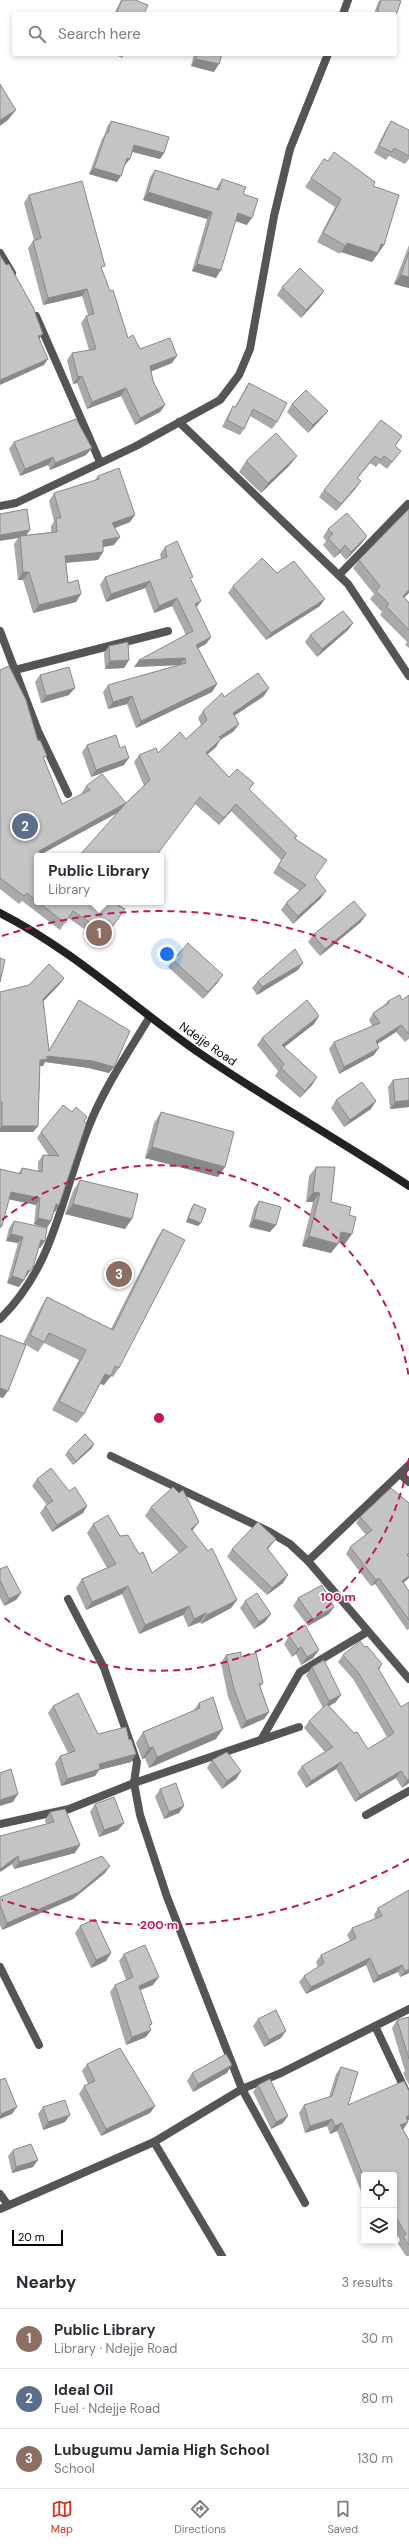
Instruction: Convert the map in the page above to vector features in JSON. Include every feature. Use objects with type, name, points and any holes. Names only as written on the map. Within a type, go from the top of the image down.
[{"type":"street","points":[[344,12],[348,0]]},
{"type":"street","points":[[0,506],[16,503],[136,446],[220,400],[239,375],[250,349],[274,216],[290,149],[327,56]]},
{"type":"street","points":[[0,253],[16,280]]},
{"type":"street","points":[[32,308],[100,462]]},
{"type":"street","points":[[179,422],[348,584],[409,676]]},
{"type":"street","points":[[339,575],[408,504]]},
{"type":"street","points":[[0,631],[38,731],[68,794]]},
{"type":"street","points":[[15,670],[168,631]]},
{"type":"street","name":"Ndejje Road","points":[[0,913],[96,974],[149,1018],[245,1085],[409,1186]]},
{"type":"street","points":[[0,1319],[16,1304],[36,1275],[52,1239],[89,1126],[112,1079],[149,1018]]},
{"type":"street","points":[[111,1456],[268,1531],[290,1544],[308,1561],[367,1632],[409,1679]]},
{"type":"street","points":[[308,1561],[409,1465]]},
{"type":"street","points":[[400,1474],[409,1482]]},
{"type":"street","points":[[68,1599],[104,1668],[136,1762],[134,1784],[140,1815],[166,1898],[242,2089],[305,2203]]},
{"type":"street","points":[[261,1740],[300,1672],[367,1632]]},
{"type":"street","points":[[0,1824],[69,1809],[134,1784],[299,1727]]},
{"type":"street","points":[[366,1815],[409,1791]]},
{"type":"street","points":[[0,1967],[39,2045]]},
{"type":"street","points":[[0,2194],[4,2207],[154,2142],[242,2089],[409,2009]]},
{"type":"street","points":[[375,2026],[409,2098]]},
{"type":"street","points":[[154,2142],[222,2256]]},
{"type":"building","points":[[122,0],[135,0],[148,5],[145,12],[117,12]]},
{"type":"building","points":[[381,0],[401,1],[397,12],[378,12]]},
{"type":"building","points":[[197,56],[221,56],[219,64],[196,59]]},
{"type":"building","points":[[0,84],[16,110],[0,120]]},
{"type":"building","points":[[111,121],[169,137],[164,153],[134,145],[130,159],[127,158],[121,176],[94,168],[106,133],[108,133]]},
{"type":"building","points":[[391,121],[409,130],[409,156],[394,148],[392,152],[379,146]]},
{"type":"building","points":[[334,152],[375,182],[373,186],[399,195],[384,245],[381,244],[378,253],[347,243],[346,246],[323,233],[341,199],[311,178],[324,159],[328,161]]},
{"type":"building","points":[[155,170],[219,190],[222,179],[246,187],[243,194],[258,199],[252,218],[238,213],[221,270],[197,264],[212,212],[148,192]]},
{"type":"building","points":[[82,181],[105,266],[101,267],[110,291],[113,290],[128,338],[133,335],[140,349],[170,338],[177,356],[150,366],[153,381],[165,405],[140,418],[126,388],[92,402],[82,376],[78,377],[72,353],[96,349],[86,316],[94,314],[87,289],[48,298],[33,241],[41,238],[29,195]]},
{"type":"building","points":[[409,252],[409,277],[401,275]]},
{"type":"building","points":[[0,255],[6,265],[9,264],[33,307],[43,334],[38,336],[48,359],[0,380]]},
{"type":"building","points":[[300,268],[324,291],[306,310],[282,287]]},
{"type":"building","points":[[249,383],[287,403],[277,422],[253,409],[244,429],[227,420],[233,406],[236,407]]},
{"type":"building","points":[[306,390],[328,411],[313,425],[292,404]]},
{"type":"building","points":[[76,419],[92,448],[55,463],[53,457],[25,469],[14,442]]},
{"type":"building","points":[[381,420],[402,436],[395,446],[401,451],[392,462],[384,456],[381,460],[375,456],[357,478],[361,481],[341,504],[324,490]]},
{"type":"building","points":[[276,433],[297,456],[268,483],[246,461]]},
{"type":"building","points":[[119,468],[135,515],[112,523],[120,537],[103,540],[103,552],[65,556],[68,583],[78,580],[81,594],[39,605],[29,572],[23,572],[20,536],[57,532],[56,518],[61,518],[54,493],[99,479],[98,476]]},
{"type":"building","points":[[27,509],[30,530],[0,535],[0,514]]},
{"type":"building","points":[[409,509],[409,590],[403,596],[409,603],[409,630],[386,606],[389,604],[376,591],[380,586],[359,560]]},
{"type":"building","points":[[347,513],[367,536],[351,552],[345,545],[340,551],[328,538],[333,534],[328,529]]},
{"type":"building","points":[[177,541],[193,577],[190,578],[201,601],[195,604],[211,637],[196,645],[217,684],[141,721],[132,696],[113,702],[108,685],[186,663],[185,658],[139,660],[193,631],[177,598],[159,606],[150,581],[111,594],[105,577],[167,557],[165,547]]},
{"type":"building","points":[[262,558],[277,573],[294,561],[325,599],[271,633],[233,586]]},
{"type":"building","points":[[343,611],[353,623],[322,649],[310,635]]},
{"type":"building","points":[[128,642],[129,660],[110,661],[109,646]]},
{"type":"building","points":[[9,666],[26,700],[38,741],[40,740],[47,756],[43,757],[62,804],[90,790],[86,786],[102,774],[126,803],[39,851],[41,853],[34,853],[34,899],[27,893],[24,896],[0,878],[0,670]]},
{"type":"building","points":[[69,667],[75,688],[46,696],[40,675]]},
{"type":"building","points":[[258,673],[269,688],[233,713],[239,724],[219,737],[221,739],[206,753],[229,777],[237,769],[254,783],[249,789],[297,836],[294,838],[327,860],[315,877],[326,891],[298,916],[286,903],[306,885],[278,866],[286,853],[236,804],[224,818],[200,797],[158,853],[82,853],[126,803],[150,780],[139,755],[156,748],[158,753],[180,732],[186,739],[207,720],[203,711],[222,693],[224,697]]},
{"type":"building","points":[[116,735],[120,748],[125,746],[129,758],[96,770],[87,745]]},
{"type":"building","points":[[354,901],[366,915],[325,949],[313,935]]},
{"type":"building","points":[[42,905],[120,905],[119,906],[125,909],[107,934],[73,911],[65,923]]},
{"type":"building","points":[[188,943],[223,975],[208,992],[173,960]]},
{"type":"building","points":[[295,949],[303,963],[262,987],[258,981]]},
{"type":"building","points":[[0,958],[5,960],[0,982]]},
{"type":"building","points":[[49,964],[64,978],[43,999],[49,1051],[79,1000],[130,1031],[114,1067],[93,1061],[47,1056],[47,1059],[40,1060],[38,1126],[2,1126],[2,1102],[0,1101],[0,992],[29,985]]},
{"type":"building","points":[[400,995],[402,1000],[409,995],[409,1034],[401,1025],[376,1041],[379,1048],[344,1067],[334,1042],[380,1023],[373,1013],[389,1003],[388,1001]]},
{"type":"building","points":[[307,1000],[319,1016],[282,1045],[317,1077],[305,1091],[281,1068],[284,1064],[262,1038]]},
{"type":"building","points":[[409,1078],[409,1100],[395,1102],[393,1080]]},
{"type":"building","points":[[362,1082],[376,1101],[350,1120],[336,1100]]},
{"type":"building","points":[[63,1105],[72,1112],[76,1107],[87,1117],[84,1121],[86,1124],[59,1205],[56,1204],[51,1221],[38,1218],[40,1198],[11,1192],[2,1226],[0,1226],[0,1169],[21,1174],[22,1168],[42,1172],[43,1155],[59,1156],[41,1132]]},
{"type":"building","points":[[161,1112],[234,1132],[225,1167],[152,1147]]},
{"type":"building","points":[[316,1167],[335,1167],[331,1202],[351,1207],[349,1215],[356,1217],[352,1234],[341,1232],[338,1244],[309,1236],[320,1193],[313,1192]]},
{"type":"building","points":[[80,1180],[138,1194],[132,1219],[73,1204]]},
{"type":"building","points":[[259,1201],[281,1207],[276,1225],[254,1219]]},
{"type":"building","points":[[194,1204],[206,1209],[201,1223],[188,1218]]},
{"type":"building","points":[[14,1221],[47,1228],[45,1241],[41,1240],[33,1267],[30,1271],[28,1270],[24,1280],[12,1276],[23,1237],[11,1234]]},
{"type":"building","points":[[163,1229],[185,1240],[119,1368],[115,1366],[111,1376],[105,1374],[84,1414],[59,1401],[86,1350],[49,1333],[44,1342],[30,1335],[47,1297],[113,1330]]},
{"type":"building","points":[[0,1335],[26,1345],[8,1391],[0,1388]]},
{"type":"building","points":[[85,1434],[94,1444],[76,1461],[68,1451]]},
{"type":"building","points":[[51,1468],[69,1491],[75,1487],[87,1506],[57,1525],[45,1506],[53,1501],[37,1479]]},
{"type":"building","points":[[173,1487],[179,1493],[183,1490],[199,1522],[191,1529],[208,1551],[212,1548],[237,1600],[207,1615],[206,1613],[194,1619],[189,1606],[145,1625],[128,1586],[92,1602],[82,1579],[116,1564],[93,1524],[108,1515],[120,1536],[128,1535],[139,1554],[143,1552],[152,1573],[187,1547],[151,1507]]},
{"type":"building","points":[[391,1488],[409,1503],[409,1553],[407,1555],[409,1557],[409,1576],[402,1581],[409,1591],[409,1620],[379,1578],[376,1580],[350,1547],[372,1530],[360,1517]]},
{"type":"building","points":[[258,1522],[276,1539],[267,1548],[288,1575],[272,1588],[232,1549]]},
{"type":"building","points":[[7,1566],[21,1593],[9,1599],[0,1580],[0,1569]]},
{"type":"building","points":[[322,1585],[334,1607],[313,1619],[298,1598]]},
{"type":"building","points":[[257,1593],[271,1614],[259,1622],[245,1601]]},
{"type":"building","points":[[305,1625],[319,1650],[307,1657],[301,1647],[298,1649],[289,1636]]},
{"type":"building","points":[[360,1641],[365,1647],[367,1646],[382,1664],[378,1668],[401,1707],[409,1702],[409,1779],[407,1780],[401,1771],[360,1795],[341,1762],[311,1781],[302,1766],[333,1747],[309,1721],[327,1704],[354,1733],[357,1732],[368,1749],[394,1733],[358,1672],[343,1655]]},
{"type":"building","points":[[241,1652],[241,1657],[256,1653],[263,1683],[259,1684],[269,1712],[246,1721],[234,1689],[226,1655]]},
{"type":"building","points":[[324,1660],[341,1695],[329,1701],[312,1667]]},
{"type":"building","points":[[78,1693],[98,1734],[126,1727],[129,1740],[131,1739],[136,1754],[99,1764],[100,1769],[67,1779],[60,1756],[75,1751],[53,1706]]},
{"type":"building","points":[[213,1697],[223,1729],[157,1757],[153,1747],[149,1748],[143,1732],[200,1708],[199,1703]]},
{"type":"building","points":[[227,1752],[241,1771],[227,1781],[212,1760]]},
{"type":"building","points":[[11,1769],[18,1794],[0,1800],[0,1773]]},
{"type":"building","points":[[176,1783],[184,1806],[169,1812],[160,1789]]},
{"type":"building","points":[[114,1797],[124,1823],[104,1830],[95,1804]]},
{"type":"building","points":[[65,1809],[80,1845],[19,1862],[18,1856],[0,1869],[0,1836],[54,1822],[50,1812]]},
{"type":"building","points":[[102,1856],[110,1866],[79,1892],[7,1923],[0,1905],[0,1897]]},
{"type":"building","points":[[409,1890],[409,1969],[405,1971],[402,1965],[378,1976],[370,1958],[311,1987],[304,1976],[324,1963],[321,1955],[356,1938],[352,1928],[382,1916],[378,1908]]},
{"type":"building","points":[[95,1919],[111,1953],[96,1960],[80,1926]]},
{"type":"building","points":[[145,1945],[159,1977],[139,1986],[152,2024],[149,2025],[151,2030],[132,2037],[115,1985],[133,1977],[124,1954]]},
{"type":"building","points":[[276,2010],[286,2031],[269,2040],[258,2019]]},
{"type":"building","points":[[409,2017],[409,2059],[397,2020]]},
{"type":"building","points":[[120,2048],[155,2106],[106,2129],[84,2086],[95,2081],[87,2064]]},
{"type":"building","points":[[226,2054],[232,2065],[198,2084],[192,2073]]},
{"type":"building","points":[[341,2067],[358,2072],[348,2105],[404,2081],[409,2091],[409,2115],[406,2117],[408,2122],[400,2125],[409,2140],[409,2245],[403,2237],[406,2234],[397,2219],[397,2172],[362,2172],[342,2123],[335,2126],[332,2119],[310,2126],[304,2105],[332,2096]]},
{"type":"building","points":[[5,2078],[17,2107],[1,2114],[0,2080]]},
{"type":"building","points":[[270,2079],[288,2116],[276,2122],[258,2085]]},
{"type":"building","points":[[65,2100],[70,2115],[48,2122],[43,2107]]},
{"type":"building","points":[[31,2144],[38,2160],[16,2167],[13,2150]]},
{"type":"place","name":"Ideal Oil","points":[[25,826]]},
{"type":"place","name":"Public Library","points":[[99,933]]},
{"type":"place","name":"Lubugumu Jamia High School","points":[[119,1274]]}]
